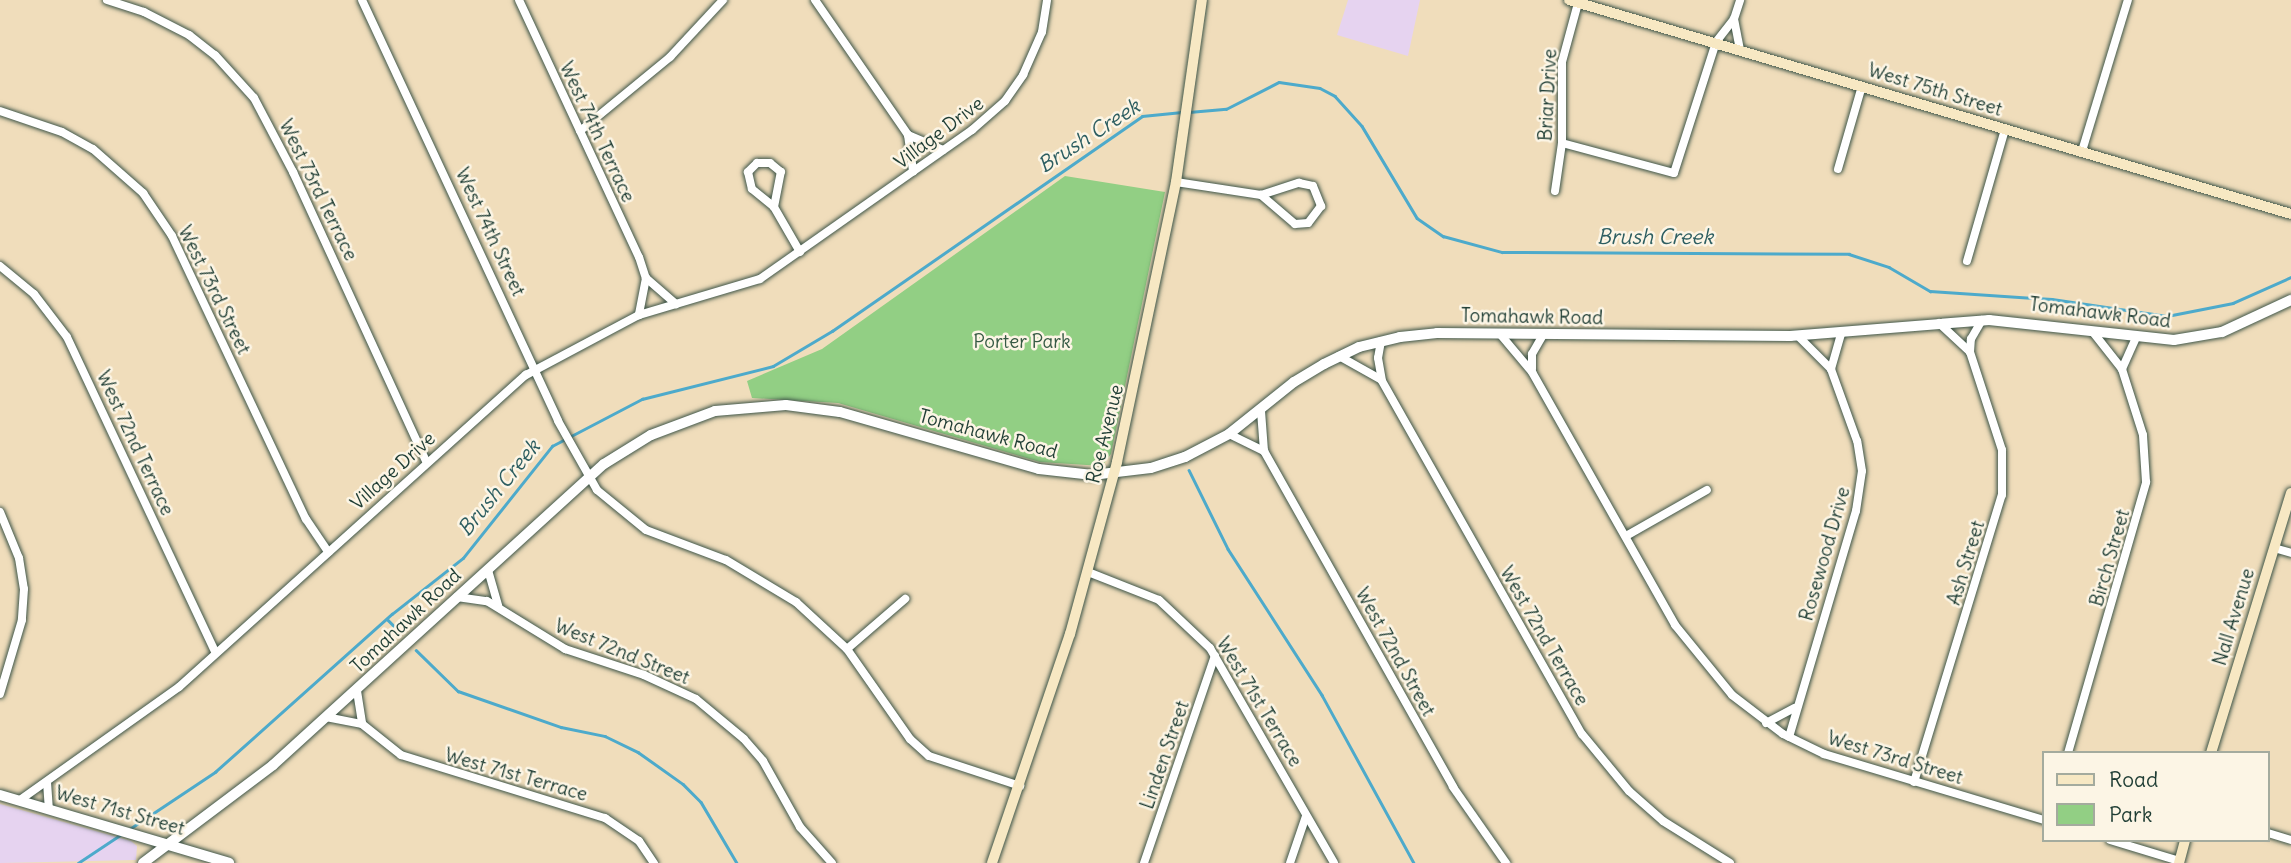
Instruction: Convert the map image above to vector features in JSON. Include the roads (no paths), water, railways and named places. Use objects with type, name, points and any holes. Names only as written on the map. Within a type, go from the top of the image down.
[{"type":"main road","name":"Roe Avenue","points":[[992,863],[1020,786],[1088,572],[1114,473],[1176,182],[1202,0]]},
{"type":"main road","name":"West 75th Street","points":[[1574,1],[1596,4],[2291,214]]},
{"type":"main road","name":"Nall Avenue","points":[[2212,751],[2291,492]]},
{"type":"main road","points":[[2179,862],[2184,842]]},
{"type":"street","name":"West 73rd Terrace","points":[[107,0],[145,12],[189,35],[222,61],[254,98],[293,172],[426,461]]},
{"type":"street","name":"West 74th Street","points":[[362,0],[589,478]]},
{"type":"street","name":"West 74th Terrace","points":[[520,0],[646,278],[676,304]]},
{"type":"street","points":[[580,131],[670,57],[723,0]]},
{"type":"street","points":[[815,0],[908,135],[913,172]]},
{"type":"street","name":"Village Drive","points":[[20,800],[147,713],[426,461],[535,368],[639,315],[732,290],[778,269],[983,122],[1015,87],[1042,32],[1047,0]]},
{"type":"street","points":[[1562,143],[1674,173],[1716,42],[1734,19],[1740,0]]},
{"type":"street","points":[[2082,151],[2128,0]]},
{"type":"street","name":"Briar Drive","points":[[1555,191],[1562,143],[1562,62],[1574,1]]},
{"type":"street","points":[[1734,19],[1740,49]]},
{"type":"street","points":[[1838,169],[1861,86]]},
{"type":"street","name":"West 73rd Street","points":[[0,111],[62,131],[93,149],[132,182],[161,218],[306,519],[328,552]]},
{"type":"street","points":[[1966,261],[2005,129]]},
{"type":"street","points":[[908,135],[943,150]]},
{"type":"street","points":[[774,207],[781,172],[770,163],[757,163],[748,172],[748,180],[774,207],[800,252]]},
{"type":"street","points":[[1176,182],[1261,195],[1299,183],[1313,186],[1321,206],[1308,223],[1295,224],[1261,195]]},
{"type":"street","name":"West 72nd Terrace","points":[[0,266],[34,294],[67,337],[215,652]]},
{"type":"street","points":[[639,315],[646,278]]},
{"type":"street","name":"Tomahawk Road","points":[[143,863],[227,803],[326,718],[589,478],[631,446],[677,423],[715,411],[786,405],[840,412],[1048,471],[1114,473],[1172,462],[1230,434],[1294,382],[1339,356],[1381,341],[1430,333],[1798,335],[1982,320],[2136,338],[2179,339],[2222,332],[2288,304]]},
{"type":"street","points":[[1970,352],[1971,339],[1982,320]]},
{"type":"street","name":"Ash Street","points":[[1914,782],[2002,495],[2002,450],[1970,352],[1938,323]]},
{"type":"street","name":"Birch Street","points":[[2069,751],[2144,498],[2146,451],[2122,369],[2092,331]]},
{"type":"street","points":[[1831,369],[1841,333]]},
{"type":"street","name":"West 73rd Street","points":[[1500,334],[1532,372],[1688,645],[1732,695],[1766,723],[1789,737],[1841,761],[2042,819]]},
{"type":"street","points":[[1532,372],[1532,354],[1544,335]]},
{"type":"street","name":"Rosewood Drive","points":[[1789,737],[1861,484],[1857,441],[1831,369],[1798,335]]},
{"type":"street","points":[[2122,369],[2136,338]]},
{"type":"street","name":"West 72nd Terrace","points":[[1381,341],[1378,358],[1382,381],[1582,734],[1629,791],[1663,821],[1730,863]]},
{"type":"street","points":[[1339,356],[1382,381]]},
{"type":"street","name":"West 72nd Street","points":[[1261,411],[1264,451],[1453,787],[1506,863]]},
{"type":"street","points":[[1230,434],[1264,451]]},
{"type":"street","points":[[589,478],[635,524],[761,578],[813,615],[847,649],[918,747],[952,767],[1020,786]]},
{"type":"street","points":[[1626,536],[1707,491]]},
{"type":"street","points":[[0,512],[16,550],[24,589],[22,620],[0,694]]},
{"type":"street","points":[[2274,548],[2291,553]]},
{"type":"street","points":[[488,570],[498,606]]},
{"type":"street","name":"West 71st Terrace","points":[[1088,572],[1159,600],[1186,620],[1215,656],[1334,863]]},
{"type":"street","name":"West 72nd Street","points":[[457,597],[498,606],[548,641],[671,685],[719,715],[763,761],[800,827],[832,863]]},
{"type":"street","points":[[847,649],[905,599]]},
{"type":"street","name":"Linden Street","points":[[1144,863],[1215,656]]},
{"type":"street","points":[[326,718],[362,724],[357,691]]},
{"type":"street","points":[[1766,723],[1796,706]]},
{"type":"street","name":"West 71st Terrace","points":[[362,724],[382,743],[413,761],[605,818],[639,841],[654,863]]},
{"type":"street","points":[[47,782],[49,809]]},
{"type":"street","name":"West 71st Street","points":[[0,795],[229,863]]},
{"type":"street","points":[[1290,863],[1306,816]]},
{"type":"street","points":[[2270,834],[2291,840]]},
{"type":"street","points":[[2116,842],[2179,862]]},
{"type":"waterway","name":"Brush Creek","points":[[1189,112],[1226,109],[1279,82],[1320,88],[1335,96],[1362,126],[1417,218],[1443,236],[1502,252],[1849,254],[1889,267],[1930,291],[2052,299],[2167,316],[2233,303],[2291,277]]},
{"type":"waterway","name":"Brush Creek","points":[[128,830],[215,772],[392,614],[463,558],[552,446],[642,399],[773,366],[832,331],[1142,116],[1182,112]]},
{"type":"waterway","points":[[1189,470],[1228,549],[1322,695],[1414,863]]},
{"type":"waterway","points":[[387,619],[399,631]]},
{"type":"waterway","points":[[416,650],[458,691],[561,727],[605,736],[638,752],[683,784],[701,802],[737,863]]},
{"type":"waterway","name":"Brush Creek","points":[[78,863],[120,835]]},
{"type":"park label","name":"Porter Park","points":[[1022,342]]}]
